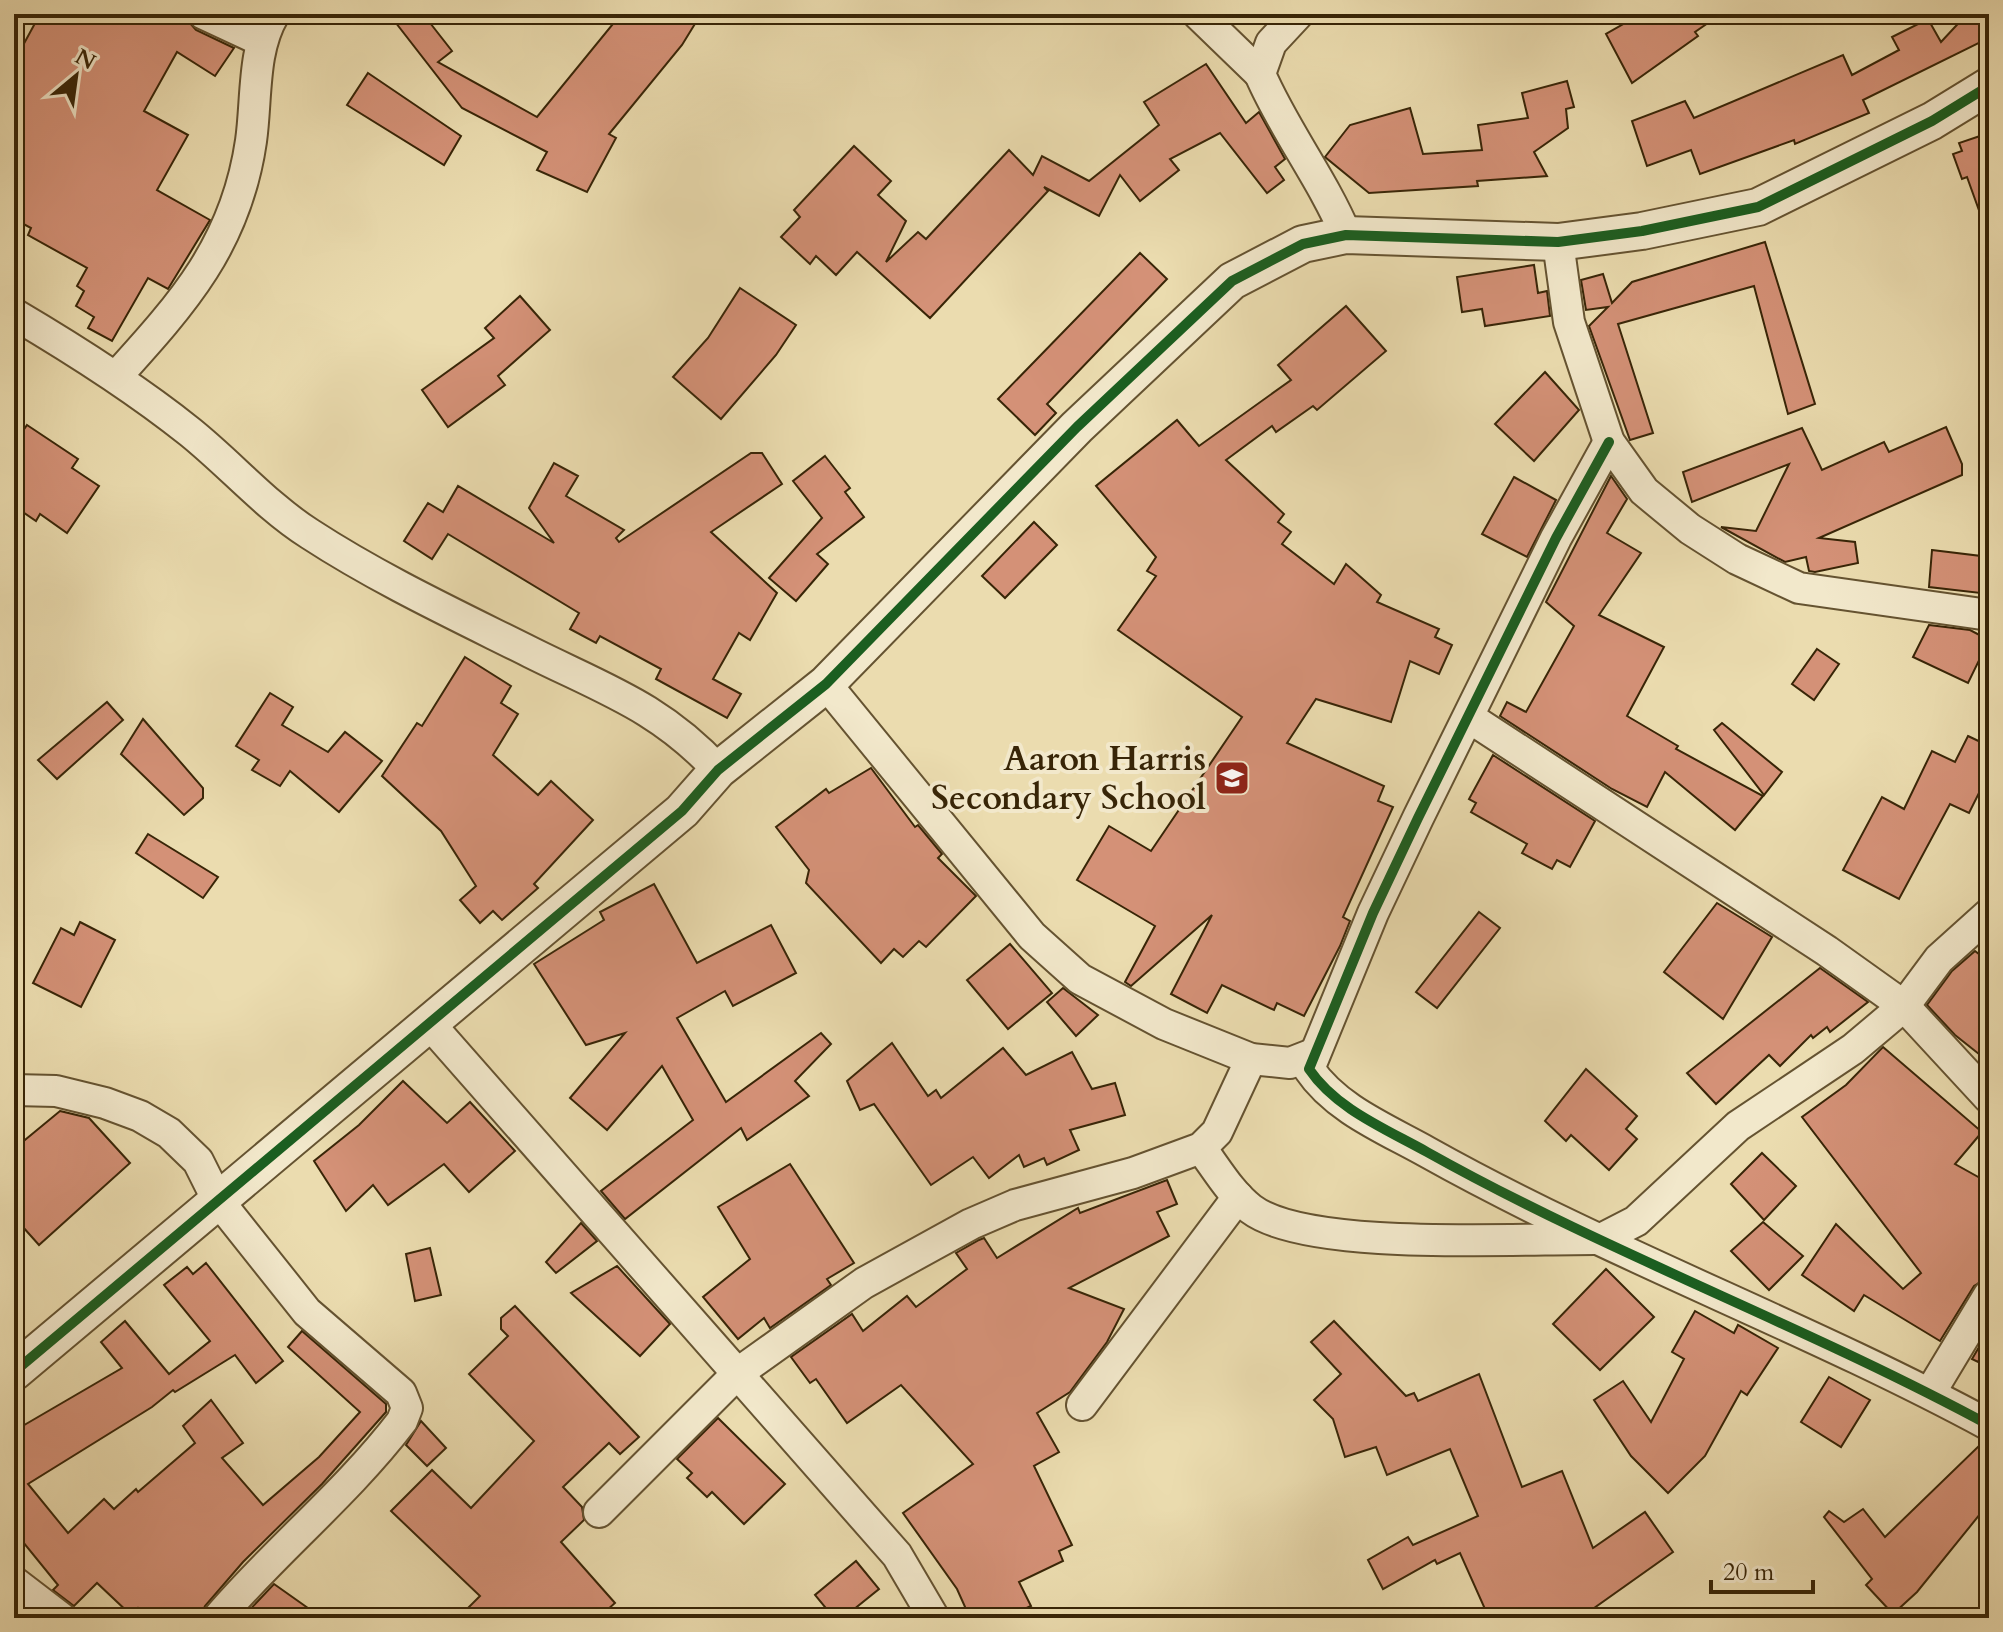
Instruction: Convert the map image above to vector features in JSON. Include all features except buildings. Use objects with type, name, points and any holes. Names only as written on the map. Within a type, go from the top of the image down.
[{"type":"street","points":[[116,377],[168,320],[218,251],[240,198],[268,28],[204,14]]},
{"type":"street","points":[[1198,14],[1260,74],[1273,105],[1332,201],[1346,235]]},
{"type":"street","points":[[1260,74],[1271,43],[1298,14]]},
{"type":"street","points":[[14,1372],[682,811],[718,770],[826,684],[1077,427],[1232,281],[1303,244],[1346,235],[1558,242],[1642,231],[1758,207],[1918,128],[1989,86]]},
{"type":"street","points":[[1558,242],[1569,322],[1609,442],[1644,491],[1668,511],[1769,577],[1832,595],[1914,602],[1989,615]]},
{"type":"street","points":[[15,316],[116,377],[189,432],[254,491],[310,534],[530,652],[657,714],[688,737],[718,770]]},
{"type":"street","points":[[1609,442],[1556,538],[1373,913],[1309,1069],[1321,1086],[1351,1109],[1520,1203],[1930,1393],[1989,1425]]},
{"type":"street","points":[[826,684],[1032,936],[1080,979],[1164,1024],[1251,1059],[1290,1063],[1313,1054]]},
{"type":"street","points":[[1470,718],[1827,951],[1904,1006],[1989,1098]]},
{"type":"street","points":[[1201,1148],[1238,1197],[1252,1210],[1276,1222],[1338,1237],[1601,1239],[1636,1221],[1738,1126],[1819,1074],[1904,1006],[1939,959],[1989,914]]},
{"type":"street","points":[[428,1022],[897,1555],[934,1618]]},
{"type":"street","points":[[599,1512],[738,1373],[864,1283],[971,1224],[1015,1205],[1133,1173],[1201,1148],[1223,1122],[1251,1059]]},
{"type":"street","points":[[14,1090],[56,1091],[140,1116],[169,1133],[198,1161],[217,1199],[307,1312],[401,1393],[407,1408],[402,1421],[349,1486],[250,1579],[218,1618]]},
{"type":"street","points":[[1082,1405],[1132,1343],[1238,1197]]},
{"type":"street","points":[[1930,1393],[1989,1295]]},
{"type":"street","points":[[14,1582],[61,1618]]},
{"type":"cycle path","points":[[14,1372],[682,811],[718,770],[826,684],[1077,427],[1232,281],[1303,244],[1346,235],[1558,242],[1642,231],[1758,207],[1932,121],[1989,86]]},
{"type":"cycle path","points":[[1609,442],[1556,538],[1418,818],[1373,913],[1309,1069],[1347,1107],[1496,1189],[1850,1355],[1989,1425]]},
{"type":"place","name":"Aaron Harris Secondary School","points":[[1232,778]]}]
